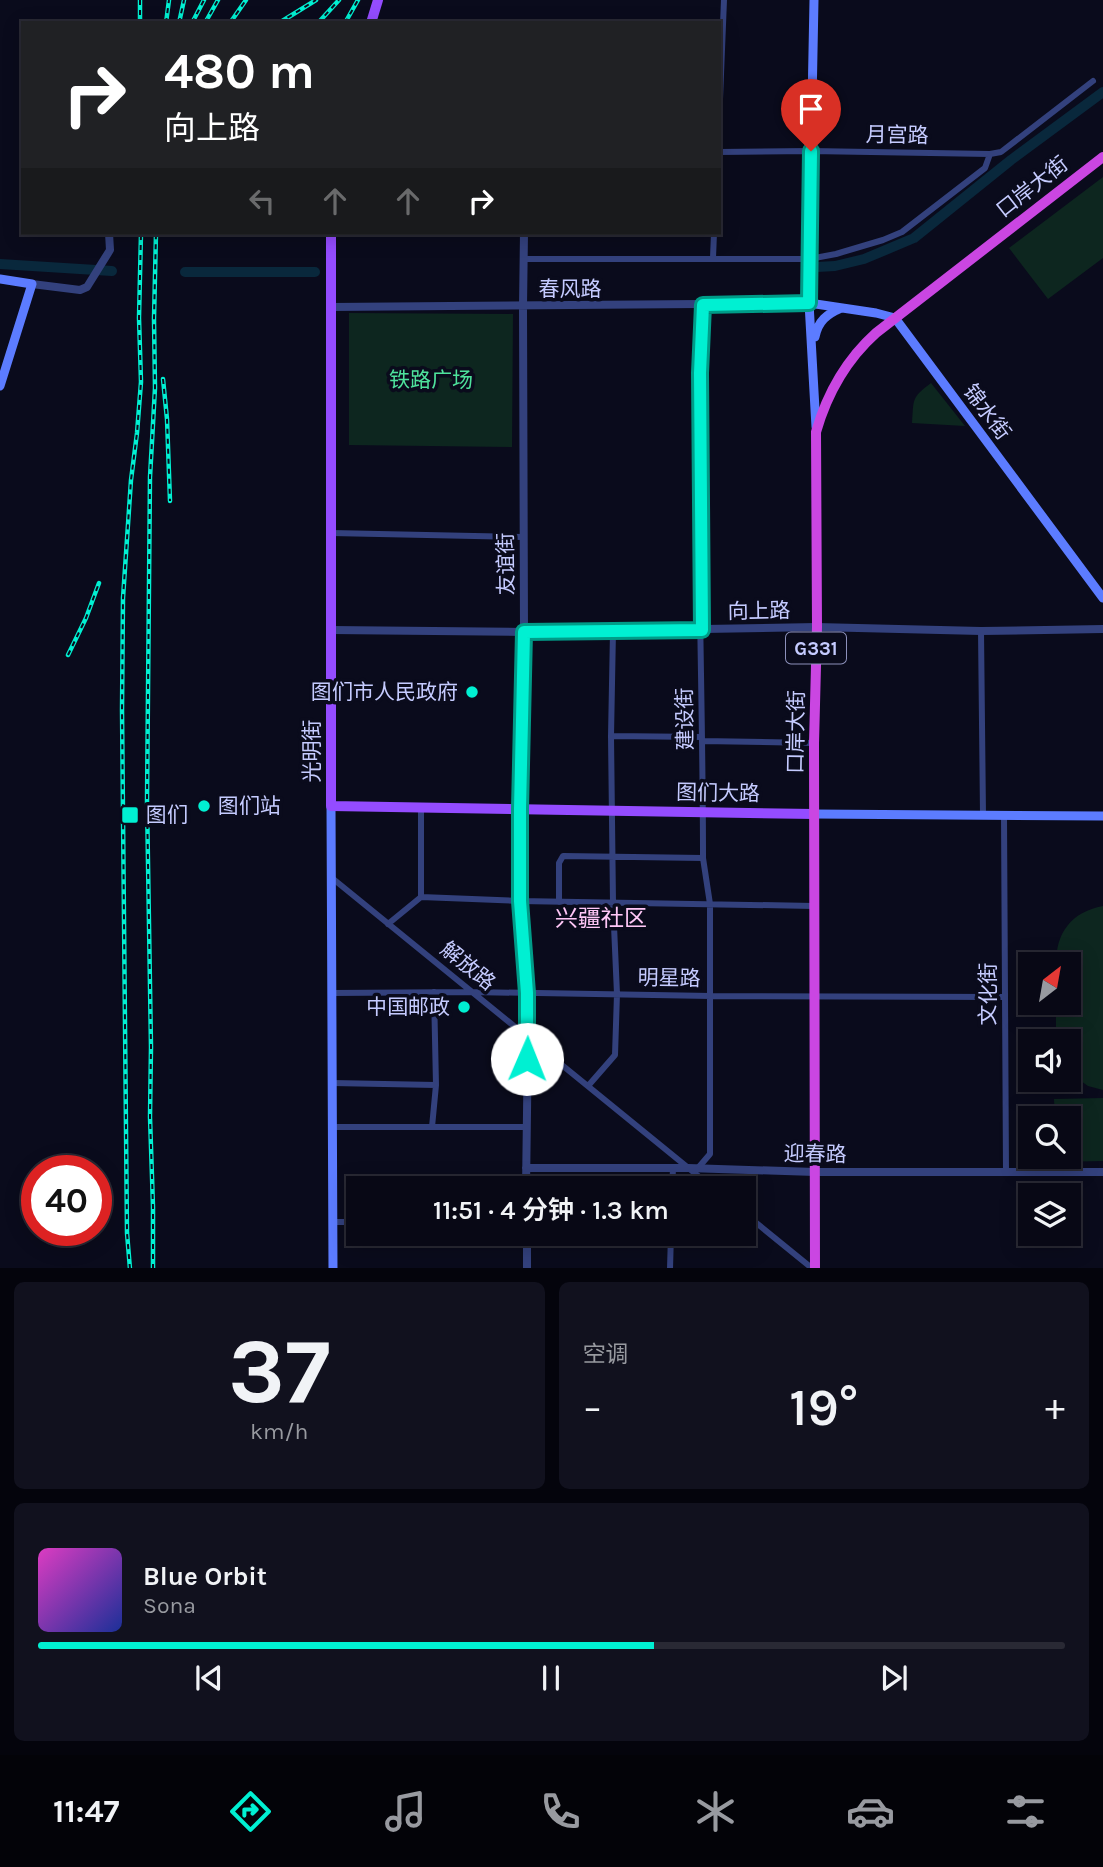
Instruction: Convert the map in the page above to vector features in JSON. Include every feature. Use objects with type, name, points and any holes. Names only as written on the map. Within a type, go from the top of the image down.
[{"type":"highway","name":"口岸大街","points":[[814,1268],[816,432],[829,397],[854,355],[876,332],[1103,157]]},
{"type":"main road","points":[[372,21],[378,0]]},
{"type":"main road","points":[[814,0],[809,303],[816,432]]},
{"type":"main road","name":"光明街","points":[[331,235],[333,1268]]},
{"type":"main road","points":[[0,279],[32,284],[0,386]]},
{"type":"main road","points":[[809,303],[895,318]]},
{"type":"main road","points":[[812,348],[817,327],[825,317],[842,308]]},
{"type":"main road","name":"锦水街","points":[[895,318],[1103,598]]},
{"type":"main road","name":"图们大路","points":[[331,806],[1103,816]]},
{"type":"street","points":[[721,74],[724,0]]},
{"type":"street","points":[[524,259],[809,259],[883,240],[902,232],[985,168],[990,154],[1001,152],[1093,81]]},
{"type":"street","name":"月宫路","points":[[721,152],[990,154]]},
{"type":"street","points":[[32,284],[80,290],[87,287],[110,250],[109,235]]},
{"type":"street","name":"友谊街","points":[[524,235],[524,632],[520,901],[528,1037],[526,1176]]},
{"type":"street","points":[[713,258],[714,235]]},
{"type":"street","name":"春风路","points":[[331,307],[809,303]]},
{"type":"street","name":"建设街","points":[[698,1168],[710,1154],[711,996],[710,904],[703,858],[700,373],[703,305]]},
{"type":"street","points":[[331,533],[523,537]]},
{"type":"street","name":"向上路","points":[[331,630],[524,632],[817,627],[981,631],[1103,629]]},
{"type":"street","points":[[588,1086],[615,1055],[617,994],[611,736],[613,631]]},
{"type":"street","points":[[981,631],[982,815]]},
{"type":"street","points":[[611,736],[814,743]]},
{"type":"street","points":[[421,807],[421,897]]},
{"type":"street","name":"文化街","points":[[1004,816],[1006,1172]]},
{"type":"street","points":[[559,902],[559,863],[563,856],[703,858]]},
{"type":"street","name":"解放路","points":[[332,877],[698,1176]]},
{"type":"street","points":[[388,924],[421,897],[814,906]]},
{"type":"street","points":[[432,1127],[436,1085],[434,992]]},
{"type":"street","name":"明星路","points":[[332,993],[1005,997]]},
{"type":"street","points":[[332,1083],[436,1085]]},
{"type":"street","points":[[332,1127],[526,1127]]},
{"type":"street","name":"迎春路","points":[[526,1168],[1103,1172]]},
{"type":"street","points":[[673,1169],[673,1176]]},
{"type":"street","points":[[333,1222],[346,1222]]},
{"type":"street","points":[[756,1223],[813,1268]]},
{"type":"street","points":[[527,1246],[527,1268]]},
{"type":"street","points":[[670,1268],[671,1246]]},
{"type":"green space","points":[[1103,177],[1103,258],[1048,299],[1009,248]]},
{"type":"green space","name":"铁路广场","points":[[349,313],[513,314],[512,447],[349,445]]},
{"type":"green space","points":[[931,383],[965,426],[912,423],[915,400]]},
{"type":"green space","points":[[1103,906],[1103,1090],[1081,1081],[1081,1029],[1056,1029],[1056,1015],[1082,1015],[1082,952],[1057,952],[1059,943],[1062,934],[1074,919]]},
{"type":"green space","points":[[1103,1098],[1103,1161],[1081,1161],[1081,1106],[1054,1106],[1054,1099]]},
{"type":"waterway","points":[[817,267],[864,259],[914,238],[1011,160],[1103,92]]},
{"type":"waterway","points":[[0,264],[112,271]]},
{"type":"waterway","points":[[185,272],[315,272]]},
{"type":"railway","points":[[140,0],[140,21]]},
{"type":"railway","points":[[166,21],[169,0]]},
{"type":"railway","points":[[179,21],[184,0]]},
{"type":"railway","points":[[193,21],[204,0]]},
{"type":"railway","points":[[206,21],[218,0]]},
{"type":"railway","points":[[231,21],[246,0]]},
{"type":"railway","points":[[282,21],[316,0]]},
{"type":"railway","points":[[320,21],[339,0]]},
{"type":"railway","points":[[346,21],[358,0]]},
{"type":"railway","points":[[130,1268],[127,1233],[123,598],[141,382],[141,235]]},
{"type":"railway","points":[[153,1268],[147,801],[150,477],[155,388],[156,235]]},
{"type":"railway","points":[[163,379],[170,501]]},
{"type":"railway","points":[[68,655],[99,583]]},
{"type":"place","name":"图们市人民政府","points":[[472,692]]},
{"type":"place","name":"图们站","points":[[204,806]]},
{"type":"place","name":"图们","points":[[130,815]]},
{"type":"place","name":"中国邮政","points":[[464,1007]]},
{"type":"district","name":"兴疆社区","points":[[601,918]]},
{"type":"route","points":[[527,1059],[527,993],[520,901],[524,632],[702,630],[700,373],[703,305],[809,303],[811,151]]}]
